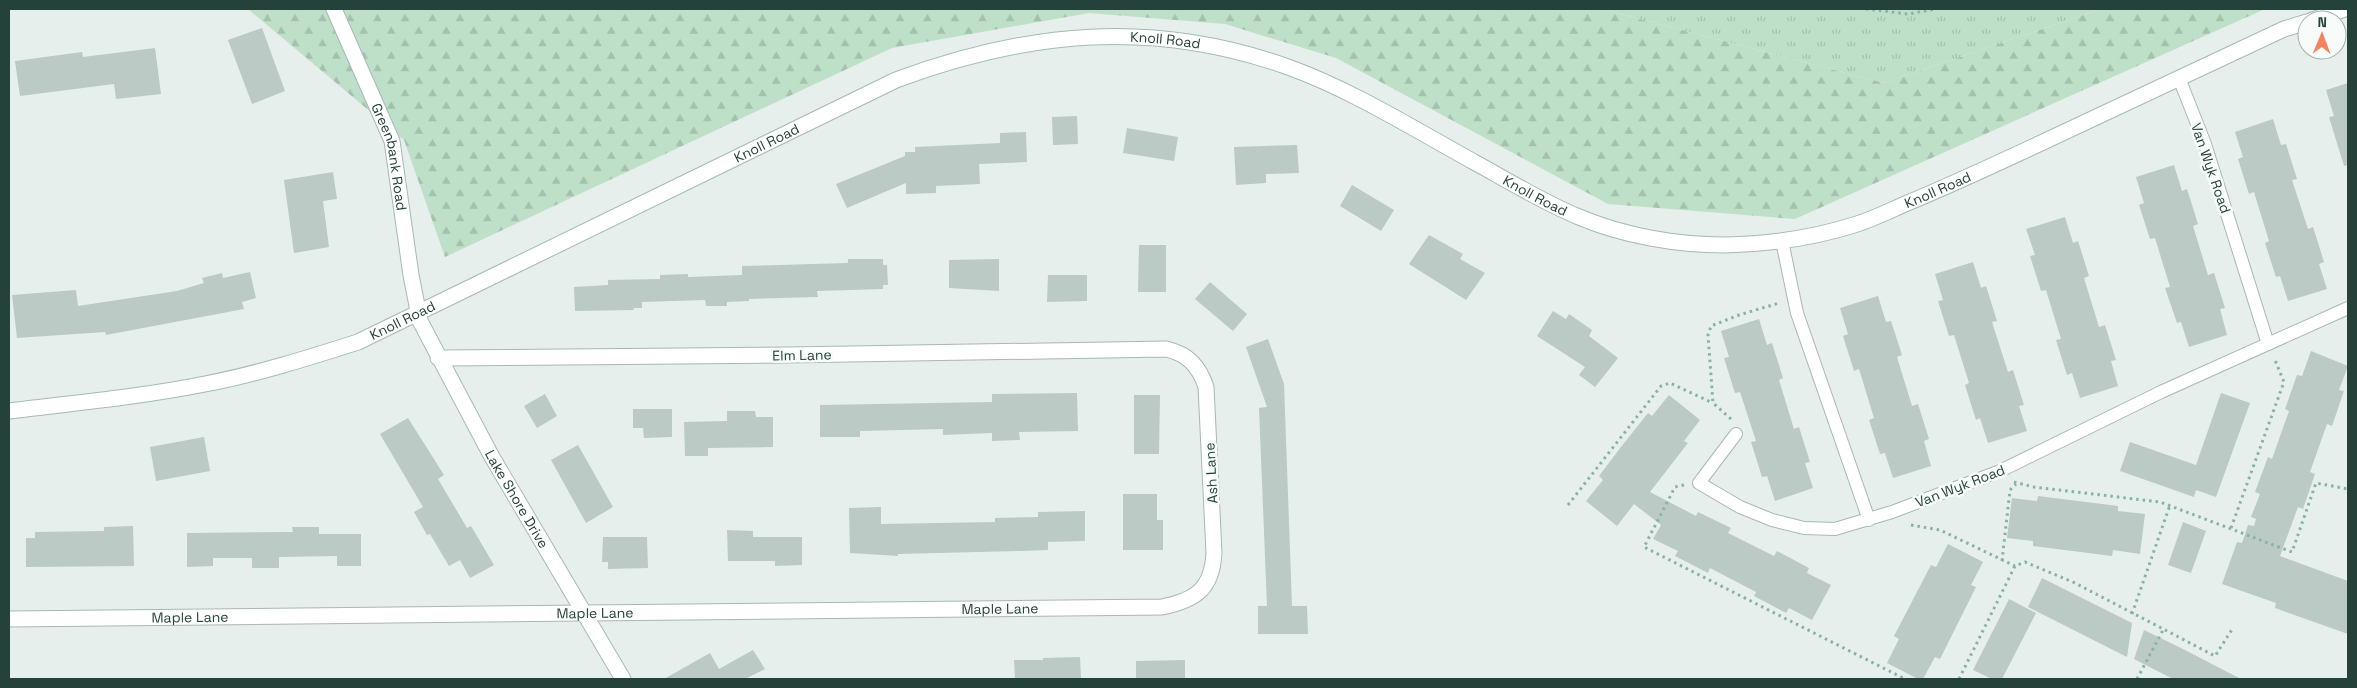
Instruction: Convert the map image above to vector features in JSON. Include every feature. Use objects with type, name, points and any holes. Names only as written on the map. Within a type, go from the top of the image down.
[{"type":"street","name":"Greenbank Road","points":[[334,9],[392,141],[411,275],[419,313]]},
{"type":"street","name":"Knoll Road","points":[[9,411],[125,397],[205,384],[291,363],[358,342],[896,80],[939,64],[984,51],[1029,42],[1079,37],[1137,36],[1177,40],[1229,49],[1288,67],[1331,85],[1544,201],[1581,218],[1626,232],[1676,242],[1723,245],[1782,241],[1815,236],[1860,224],[1939,190],[2178,78],[2297,25]]},
{"type":"street","name":"Lake Shore Drive","points":[[419,313],[438,358],[492,457],[623,679]]},
{"type":"street","name":"Elm Lane","points":[[438,358],[1166,349]]},
{"type":"street","name":"Ash Lane","points":[[1166,349],[1179,352],[1192,360],[1202,372],[1206,387],[1214,553],[1213,568],[1208,582],[1198,594],[1181,603]]},
{"type":"street","name":"Maple Lane","points":[[9,619],[1162,607],[1181,603]]},
{"type":"lane","name":"Van Wyk Road","points":[[2178,78],[2204,144],[2268,344]]},
{"type":"lane","points":[[1782,241],[1794,299],[1869,520]]},
{"type":"lane","name":"Van Wyk Road","points":[[1699,483],[1740,508],[1772,520],[1804,528],[1835,529],[1869,520],[2000,471],[2161,392],[2348,308]]},
{"type":"lane","points":[[1699,483],[1736,434]]},
{"type":"path","points":[[1866,9],[1890,10],[1908,14],[1936,9]]},
{"type":"path","points":[[1712,403],[1708,336],[1711,326],[1739,315],[1794,299]]},
{"type":"path","points":[[2231,528],[2284,382],[2268,344]]},
{"type":"path","points":[[1568,505],[1661,386],[1670,383],[1712,403],[1739,426],[1736,434]]},
{"type":"path","points":[[2000,471],[2017,484],[2134,497],[2170,505],[2292,552],[2316,483],[2348,489]]},
{"type":"path","points":[[1699,483],[1674,487],[1644,547],[1905,679]]},
{"type":"path","points":[[2002,561],[2010,490],[2017,484]]},
{"type":"path","points":[[2132,614],[2170,505]]},
{"type":"path","points":[[1911,526],[1940,530],[2015,566]]},
{"type":"path","points":[[1959,679],[2015,566],[2025,562],[2215,656],[2233,628]]},
{"type":"path","points":[[2138,679],[2163,630]]},
{"type":"green space","points":[[248,9],[1602,9],[1884,83],[2101,9],[2265,9],[1795,219],[1608,204],[1336,58],[1225,24],[1089,13],[892,48],[445,257],[404,140]]},
{"type":"green space","points":[[1602,9],[2101,9],[1884,83]]},
{"type":"building","points":[[262,28],[285,91],[252,104],[228,40]]},
{"type":"building","points":[[155,48],[161,94],[116,99],[114,84],[20,96],[15,61],[82,52],[83,57]]},
{"type":"building","points":[[2348,83],[2348,165],[2344,166],[2329,117],[2334,116],[2326,90]]},
{"type":"building","points":[[1077,116],[1078,144],[1053,145],[1052,117]]},
{"type":"building","points":[[2273,119],[2281,145],[2286,144],[2297,179],[2292,180],[2308,229],[2313,227],[2324,262],[2319,264],[2327,289],[2288,301],[2280,276],[2276,277],[2265,243],[2269,241],[2254,192],[2249,194],[2238,159],[2243,157],[2235,132]]},
{"type":"building","points":[[1127,128],[1178,137],[1174,161],[1123,153]]},
{"type":"building","points":[[1026,132],[1027,162],[979,164],[980,184],[936,186],[936,193],[906,194],[906,183],[847,208],[836,184],[905,156],[905,152],[915,152],[915,147],[1000,143],[1000,133]]},
{"type":"building","points":[[1297,145],[1299,173],[1266,174],[1266,183],[1236,185],[1234,147]]},
{"type":"building","points":[[2174,165],[2182,191],[2187,189],[2198,224],[2193,226],[2208,275],[2214,273],[2225,308],[2220,309],[2227,335],[2189,347],[2181,322],[2177,323],[2165,288],[2170,287],[2155,238],[2150,239],[2139,205],[2144,203],[2136,177]]},
{"type":"building","points":[[333,172],[337,199],[323,201],[329,247],[294,253],[284,180]]},
{"type":"building","points":[[1352,185],[1394,210],[1381,231],[1340,206]]},
{"type":"building","points":[[2065,217],[2073,243],[2078,241],[2089,276],[2084,278],[2099,327],[2105,325],[2116,360],[2111,361],[2118,386],[2080,398],[2072,373],[2067,375],[2056,340],[2061,339],[2046,290],[2041,291],[2030,256],[2035,255],[2026,229]]},
{"type":"building","points":[[1429,235],[1463,254],[1460,259],[1485,273],[1466,300],[1409,264]]},
{"type":"building","points":[[1139,245],[1166,245],[1166,292],[1138,292]]},
{"type":"building","points":[[848,259],[883,259],[883,265],[887,265],[888,285],[883,285],[883,289],[817,291],[818,297],[749,299],[749,301],[727,302],[727,306],[706,306],[705,300],[642,302],[642,308],[633,308],[634,310],[575,311],[574,287],[608,285],[608,280],[660,279],[660,275],[688,274],[688,277],[742,275],[742,266],[848,263]]},
{"type":"building","points":[[999,259],[999,291],[949,288],[949,260]]},
{"type":"building","points":[[1973,262],[1981,288],[1986,286],[1997,321],[1992,322],[2008,372],[2013,370],[2024,405],[2019,406],[2027,431],[1988,443],[1980,418],[1976,420],[1965,385],[1969,383],[1954,335],[1949,336],[1938,301],[1943,300],[1935,274]]},
{"type":"building","points":[[250,272],[256,298],[242,302],[244,309],[106,335],[105,332],[17,338],[12,295],[76,290],[78,306],[177,291],[204,283],[202,278],[222,273],[223,278]]},
{"type":"building","points":[[1048,275],[1087,275],[1087,301],[1047,302]]},
{"type":"building","points":[[1210,282],[1247,314],[1233,331],[1195,299]]},
{"type":"building","points":[[1878,296],[1886,322],[1891,321],[1902,355],[1897,357],[1912,406],[1918,404],[1929,439],[1924,441],[1931,466],[1893,478],[1885,453],[1880,454],[1869,420],[1874,418],[1859,369],[1854,371],[1843,336],[1848,334],[1840,308]]},
{"type":"building","points":[[1553,311],[1566,319],[1569,314],[1592,330],[1589,336],[1618,358],[1595,387],[1579,375],[1585,367],[1537,336]]},
{"type":"building","points":[[1759,319],[1767,345],[1772,343],[1783,378],[1779,380],[1794,429],[1799,427],[1810,462],[1805,463],[1813,488],[1775,501],[1767,476],[1762,477],[1751,442],[1756,441],[1740,392],[1735,393],[1724,358],[1729,357],[1721,331]]},
{"type":"building","points":[[1268,339],[1284,384],[1292,606],[1307,606],[1308,634],[1258,634],[1258,606],[1267,606],[1259,408],[1267,407],[1246,347]]},
{"type":"building","points":[[2311,351],[2348,366],[2339,390],[2344,391],[2332,426],[2327,424],[2310,472],[2315,474],[2303,509],[2298,507],[2280,556],[2348,581],[2348,634],[2275,608],[2276,603],[2222,584],[2237,542],[2242,543],[2248,525],[2254,526],[2256,519],[2251,517],[2260,494],[2255,492],[2268,457],[2272,459],[2289,411],[2285,409],[2297,375],[2302,376]]},
{"type":"building","points":[[1077,393],[1078,431],[1019,432],[1020,440],[992,441],[992,433],[943,435],[943,429],[860,431],[860,437],[820,437],[820,405],[992,402],[992,394]]},
{"type":"building","points":[[2221,393],[2250,403],[2216,497],[2196,490],[2194,497],[2120,471],[2130,442],[2196,465]]},
{"type":"building","points":[[545,394],[557,416],[537,428],[524,406]]},
{"type":"building","points":[[1134,395],[1160,395],[1159,454],[1134,454]]},
{"type":"building","points":[[1669,395],[1700,420],[1684,441],[1688,443],[1650,492],[1696,516],[1698,512],[1731,528],[1728,533],[1774,556],[1777,551],[1809,568],[1807,573],[1831,585],[1812,620],[1789,608],[1786,613],[1754,596],[1756,592],[1710,568],[1708,573],[1675,556],[1678,551],[1653,539],[1661,525],[1634,504],[1617,526],[1586,501],[1603,480],[1599,476],[1621,447],[1648,413],[1652,416]]},
{"type":"building","points":[[633,409],[672,409],[672,437],[644,438],[643,428],[633,428]]},
{"type":"building","points":[[727,411],[755,411],[756,417],[773,417],[773,447],[708,448],[708,456],[685,456],[684,422],[727,421]]},
{"type":"building","points":[[408,418],[444,475],[438,479],[467,528],[471,526],[494,565],[470,578],[460,560],[449,566],[430,534],[427,535],[414,512],[423,507],[380,434]]},
{"type":"building","points":[[204,437],[210,471],[156,481],[150,447]]},
{"type":"building","points":[[578,445],[613,507],[586,523],[551,460]]},
{"type":"building","points":[[1123,494],[1157,494],[1157,520],[1163,520],[1163,550],[1123,550]]},
{"type":"building","points":[[2038,496],[2118,506],[2118,511],[2145,514],[2140,554],[2113,550],[2112,556],[2033,546],[2033,541],[2007,538],[2012,498],[2037,501]]},
{"type":"building","points":[[881,507],[881,524],[995,522],[995,518],[1038,517],[1038,512],[1085,511],[1085,541],[1048,542],[1048,550],[898,554],[898,556],[850,553],[849,508]]},
{"type":"building","points":[[2183,522],[2206,531],[2191,573],[2168,565]]},
{"type":"building","points":[[133,526],[134,566],[26,567],[26,538],[35,538],[35,532],[104,531],[104,527]]},
{"type":"building","points":[[292,527],[319,527],[319,534],[361,534],[361,566],[337,566],[337,556],[279,557],[279,568],[252,568],[252,558],[213,558],[213,566],[187,567],[187,533],[293,532]]},
{"type":"building","points":[[727,530],[753,531],[753,537],[802,537],[802,565],[775,566],[775,561],[728,561]]},
{"type":"building","points":[[603,537],[647,537],[648,568],[608,569],[608,562],[602,562]]},
{"type":"building","points":[[1948,544],[1983,562],[1971,585],[1976,587],[1940,659],[1935,657],[1923,679],[1918,679],[1887,663],[1899,639],[1894,636],[1931,565],[1936,567]]},
{"type":"building","points":[[2042,578],[2132,623],[2127,657],[2028,607]]},
{"type":"building","points":[[2009,599],[2036,613],[2002,679],[1992,679],[1973,670]]},
{"type":"building","points":[[2144,630],[2241,679],[2173,679],[2134,659]]},
{"type":"building","points":[[753,650],[765,669],[745,679],[664,679],[710,653],[719,669]]},
{"type":"building","points":[[1080,657],[1081,679],[1015,679],[1014,660]]},
{"type":"building","points":[[1185,660],[1185,679],[1136,679],[1136,661]]}]
